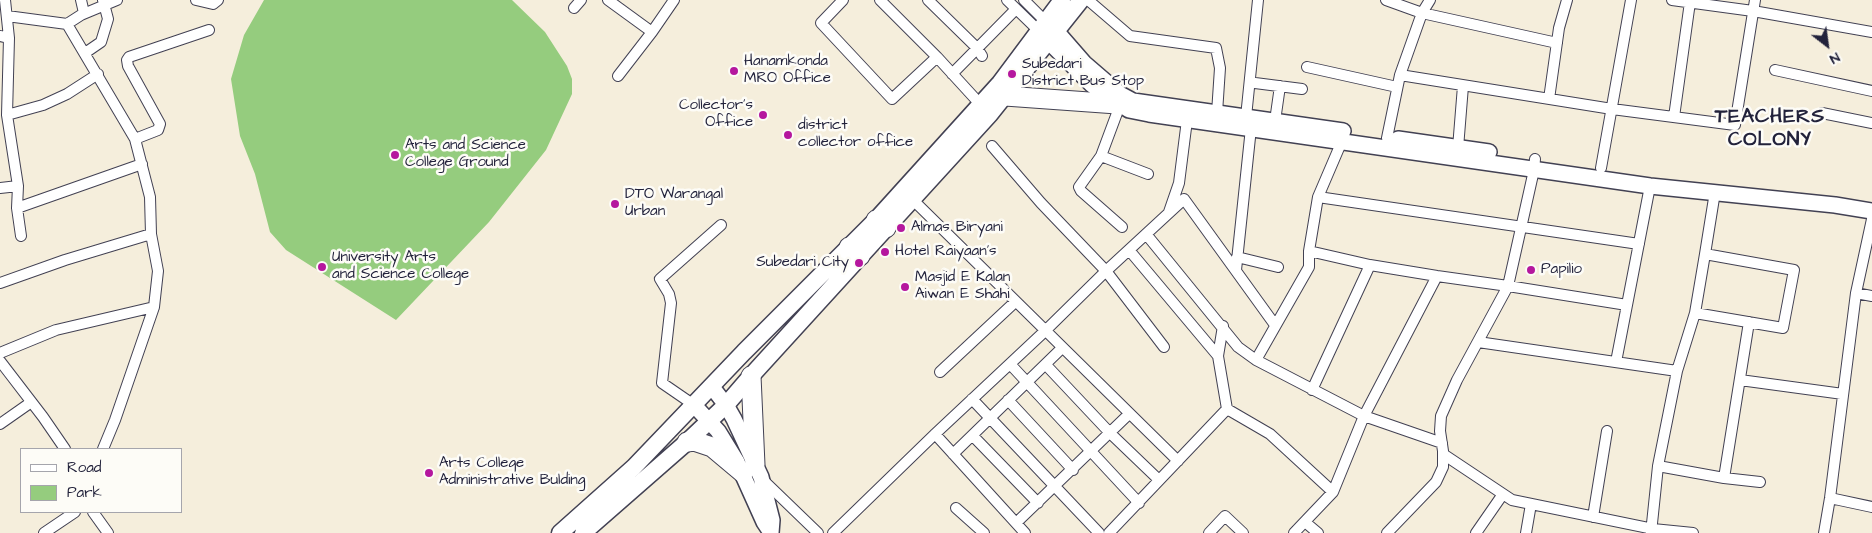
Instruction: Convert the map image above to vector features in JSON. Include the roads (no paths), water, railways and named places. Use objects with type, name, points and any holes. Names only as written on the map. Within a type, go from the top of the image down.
[{"type":"highway","points":[[1005,96],[1119,104]]},
{"type":"highway","points":[[751,376],[753,472]]},
{"type":"highway","points":[[687,442],[694,441],[712,447],[753,472]]},
{"type":"main road","points":[[881,224],[912,199],[1005,96],[1048,32],[1062,0]]},
{"type":"main road","points":[[583,533],[726,406],[980,104],[1081,0]]},
{"type":"main road","points":[[560,533],[634,467],[744,352],[855,252]]},
{"type":"street","points":[[5,0],[5,108],[18,186],[17,208],[21,236]]},
{"type":"street","points":[[80,0],[84,13]]},
{"type":"street","points":[[6,16],[67,24],[104,2],[117,0]]},
{"type":"street","points":[[196,0],[213,4],[218,0]]},
{"type":"street","points":[[608,0],[652,32]]},
{"type":"street","points":[[618,76],[674,0]]},
{"type":"street","points":[[880,0],[937,57],[980,104]]},
{"type":"street","points":[[928,0],[980,52]]},
{"type":"street","points":[[1007,0],[1126,98],[1146,103],[1216,113],[1248,122],[1342,141],[1535,164],[1601,168],[1872,201]]},
{"type":"street","points":[[1024,0],[1091,84],[1129,110],[1187,120],[1275,121],[1458,148],[1650,186],[1835,205],[1872,211]]},
{"type":"street","points":[[1088,0],[1130,36],[1216,48],[1220,68],[1216,113]]},
{"type":"street","points":[[1236,270],[1258,0]]},
{"type":"street","points":[[1386,0],[1402,3],[1422,13],[1557,43]]},
{"type":"street","points":[[1387,138],[1400,75],[1422,13],[1430,0]]},
{"type":"street","points":[[1549,99],[1557,43],[1567,0]]},
{"type":"street","points":[[1601,168],[1631,0]]},
{"type":"street","points":[[1672,0],[1754,5],[1872,32]]},
{"type":"street","points":[[86,53],[101,42],[108,19],[104,2]]},
{"type":"street","points":[[836,2],[821,23],[892,99],[937,57]]},
{"type":"street","points":[[1674,117],[1690,2]]},
{"type":"street","points":[[1400,75],[1612,109],[1735,125],[1754,5]]},
{"type":"street","points":[[952,74],[980,52],[1016,9]]},
{"type":"street","points":[[67,24],[86,53],[134,139],[150,197],[151,234],[158,271],[154,307],[116,420],[103,448]]},
{"type":"street","points":[[134,139],[158,130],[160,124],[128,66],[127,60],[129,57],[209,30]]},
{"type":"street","points":[[1307,67],[1397,87]]},
{"type":"street","points":[[1775,70],[1872,90]]},
{"type":"street","points":[[5,108],[43,105],[67,94],[98,74]]},
{"type":"street","points":[[1255,83],[1302,89]]},
{"type":"street","points":[[1275,121],[1280,86]]},
{"type":"street","points":[[1458,148],[1463,86]]},
{"type":"street","points":[[1119,104],[1101,156],[1079,187],[1081,192],[1122,227]]},
{"type":"street","points":[[1822,113],[1872,123]]},
{"type":"street","points":[[1169,214],[1179,183],[1187,120]]},
{"type":"street","points":[[1256,360],[1309,267],[1309,251],[1318,198],[1342,141]]},
{"type":"street","points":[[992,146],[1041,203],[1106,271],[1164,347]]},
{"type":"street","points":[[1101,156],[1148,174]]},
{"type":"street","points":[[17,208],[142,164]]},
{"type":"street","points":[[1387,533],[1436,482],[1443,467],[1440,431],[1441,416],[1457,380],[1508,286],[1535,164]]},
{"type":"street","points":[[0,188],[18,186]]},
{"type":"street","points":[[1616,362],[1650,186]]},
{"type":"street","points":[[1652,531],[1658,466],[1677,372],[1694,313],[1706,254],[1714,192]]},
{"type":"street","points":[[1318,198],[1639,244]]},
{"type":"street","points":[[912,199],[1178,461]]},
{"type":"street","points":[[833,533],[935,434],[1045,332],[1106,271],[1184,199],[1275,325]]},
{"type":"street","points":[[1824,533],[1856,293],[1872,219]]},
{"type":"street","points":[[721,225],[660,279],[669,294],[671,302],[662,383],[694,405],[753,472],[818,533]]},
{"type":"street","points":[[0,284],[65,260],[151,234]]},
{"type":"street","points":[[1146,234],[1223,326],[1238,347],[1256,360],[1364,416],[1442,442]]},
{"type":"street","points":[[1129,250],[1218,356]]},
{"type":"street","points":[[1309,251],[1370,265],[1627,305]]},
{"type":"street","points":[[1694,313],[1783,328],[1794,270],[1706,254]]},
{"type":"street","points":[[1237,258],[1278,267]]},
{"type":"street","points":[[1312,390],[1370,265]]},
{"type":"street","points":[[1294,533],[1333,492],[1364,416],[1437,276]]},
{"type":"street","points":[[1856,293],[1872,296]]},
{"type":"street","points":[[940,372],[1015,302]]},
{"type":"street","points":[[0,353],[56,330],[154,307]]},
{"type":"street","points":[[1724,478],[1749,322]]},
{"type":"street","points":[[1223,326],[1218,356],[1227,409]]},
{"type":"street","points":[[1478,342],[1677,372]]},
{"type":"street","points":[[953,454],[1046,366],[1062,348]]},
{"type":"street","points":[[0,361],[64,448]]},
{"type":"street","points":[[1010,364],[1139,503]]},
{"type":"street","points":[[1046,366],[1110,433],[1159,480]]},
{"type":"street","points":[[1740,380],[1843,394]]},
{"type":"street","points":[[712,387],[726,406],[753,472],[764,522],[771,532]]},
{"type":"street","points":[[972,399],[1099,533]]},
{"type":"street","points":[[1008,400],[1073,470]]},
{"type":"street","points":[[0,424],[30,403]]},
{"type":"street","points":[[1110,533],[1227,409]]},
{"type":"street","points":[[1227,409],[1270,434],[1333,492]]},
{"type":"street","points":[[1016,524],[1129,414]]},
{"type":"street","points":[[1593,517],[1607,431]]},
{"type":"street","points":[[935,434],[1025,533]]},
{"type":"street","points":[[973,436],[1038,503]]},
{"type":"street","points":[[1443,454],[1512,500],[1652,531],[1692,533]]},
{"type":"street","points":[[1658,466],[1724,478],[1760,482]]},
{"type":"street","points":[[1476,533],[1503,494]]},
{"type":"street","points":[[1830,498],[1872,507]]},
{"type":"street","points":[[1526,533],[1531,504]]},
{"type":"street","points":[[956,508],[984,533]]},
{"type":"street","points":[[44,533],[74,513]]},
{"type":"street","points":[[94,513],[108,533]]},
{"type":"street","points":[[1209,533],[1225,516],[1243,533]]},
{"type":"street","points":[[1305,522],[1318,533]]},
{"type":"place","name":"Hanamkonda MRO Office","points":[[734,71]]},
{"type":"place","name":"Subedari District Bus Stop","points":[[1012,74]]},
{"type":"place","name":"Collector's Office","points":[[763,115]]},
{"type":"place","name":"district collector office","points":[[788,135]]},
{"type":"place","name":"Arts and Science College Ground","points":[[395,155]]},
{"type":"place","name":"DTO Warangal Urban","points":[[615,204]]},
{"type":"place","name":"Almas Biryani","points":[[901,228]]},
{"type":"place","name":"Hotel Raiyaan's","points":[[885,252]]},
{"type":"place","name":"Subedari City","points":[[859,263]]},
{"type":"place","name":"University Arts and Science College","points":[[322,267]]},
{"type":"place","name":"Papilio","points":[[1531,270]]},
{"type":"place","name":"Masjid E Kalan Aiwan E Shahi","points":[[905,287]]},
{"type":"place","name":"Arts College Administrative Bulding","points":[[429,473]]},
{"type":"district","name":"TEACHERS COLONY","points":[[1770,130]]}]
